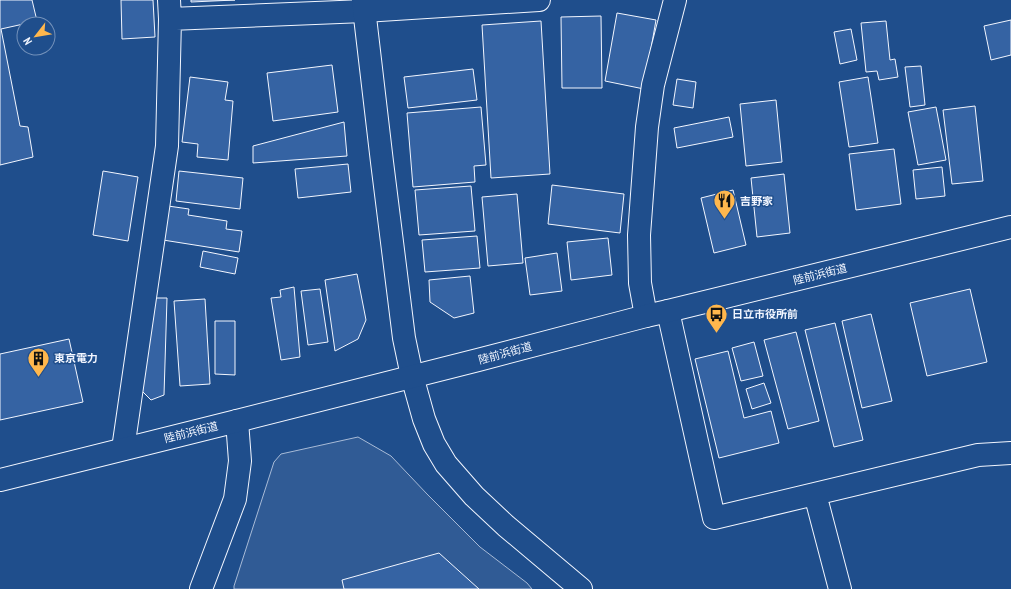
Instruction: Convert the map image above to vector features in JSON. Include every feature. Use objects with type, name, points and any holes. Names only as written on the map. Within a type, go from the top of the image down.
[{"type":"main road","points":[[123,449],[167,146],[170,10],[539,0]]},
{"type":"main road","points":[[646,316],[640,283],[639,235],[647,127],[653,85],[674,0]]},
{"type":"main road","points":[[363,5],[404,338],[412,376],[424,419],[434,444],[446,464],[474,496],[581,589]]},
{"type":"main road","name":"陸前浜街道","points":[[0,480],[646,316],[1011,227]]},
{"type":"main road","points":[[668,311],[714,518],[978,455],[1011,453]]},
{"type":"main road","points":[[201,589],[235,499],[240,461],[237,421]]},
{"type":"main road","points":[[815,494],[840,589]]},
{"type":"shaded area","points":[[358,437],[391,456],[480,547],[527,583],[532,589],[234,589],[274,462],[281,454]]},
{"type":"building","points":[[0,0],[32,0],[36,16],[16,16],[16,26],[1,29],[20,126],[28,127],[33,157],[0,165]]},
{"type":"building","points":[[121,0],[153,0],[155,37],[122,39]]},
{"type":"building","points":[[191,0],[235,0],[191,2]]},
{"type":"building","points":[[617,13],[656,20],[644,89],[605,81]]},
{"type":"building","points":[[601,16],[602,88],[562,88],[561,17]]},
{"type":"building","points":[[1011,20],[1011,55],[991,60],[984,26]]},
{"type":"building","points":[[541,21],[550,174],[491,178],[482,25]]},
{"type":"building","points":[[886,21],[890,60],[895,59],[898,77],[879,80],[877,71],[866,72],[861,23]]},
{"type":"building","points":[[851,29],[857,60],[840,64],[834,32]]},
{"type":"building","points":[[332,65],[338,112],[273,121],[267,73]]},
{"type":"building","points":[[921,66],[925,105],[910,107],[905,67]]},
{"type":"building","points":[[473,69],[477,100],[408,108],[404,77]]},
{"type":"building","points":[[190,77],[228,82],[225,100],[233,101],[228,160],[197,157],[198,144],[182,142]]},
{"type":"building","points":[[868,77],[878,143],[849,147],[839,82]]},
{"type":"building","points":[[677,79],[696,82],[693,108],[673,105]]},
{"type":"building","points":[[776,100],[782,162],[746,166],[740,104]]},
{"type":"building","points":[[975,106],[983,181],[952,184],[943,110]]},
{"type":"building","points":[[481,107],[486,165],[474,166],[475,182],[413,187],[407,113]]},
{"type":"building","points":[[936,107],[946,160],[918,165],[908,112]]},
{"type":"building","points":[[729,117],[733,137],[677,148],[674,128]]},
{"type":"building","points":[[344,122],[347,156],[253,163],[253,146]]},
{"type":"building","points":[[894,149],[901,204],[856,210],[849,154]]},
{"type":"building","points":[[348,164],[351,192],[298,198],[295,169]]},
{"type":"building","points":[[942,167],[945,196],[916,199],[913,170]]},
{"type":"building","points":[[103,171],[138,177],[128,241],[93,235]]},
{"type":"building","points":[[179,171],[243,178],[240,209],[176,201]]},
{"type":"building","points":[[784,174],[790,233],[757,237],[751,178]]},
{"type":"building","points":[[552,185],[624,194],[620,233],[548,224]]},
{"type":"building","points":[[471,186],[475,231],[419,235],[415,190]]},
{"type":"building","name":"吉野家","points":[[733,190],[746,245],[714,253],[701,198]]},
{"type":"building","points":[[517,194],[523,263],[488,266],[482,197]]},
{"type":"building","points":[[168,206],[189,209],[188,215],[227,221],[226,229],[242,231],[239,252],[163,240]]},
{"type":"building","points":[[477,236],[480,268],[425,272],[422,240]]},
{"type":"building","points":[[608,238],[612,275],[571,280],[567,242]]},
{"type":"building","points":[[203,251],[238,258],[235,274],[200,267]]},
{"type":"building","points":[[557,253],[562,291],[530,295],[525,258]]},
{"type":"building","points":[[357,274],[366,320],[358,339],[335,351],[325,280]]},
{"type":"building","points":[[470,276],[474,313],[454,318],[430,302],[429,280]]},
{"type":"building","points":[[294,287],[300,357],[281,360],[271,298],[281,297],[280,290]]},
{"type":"building","points":[[320,289],[328,342],[308,345],[301,291]]},
{"type":"building","points":[[970,289],[987,362],[927,376],[910,303]]},
{"type":"building","points":[[150,298],[167,298],[164,395],[151,400],[139,388]]},
{"type":"building","points":[[205,299],[210,384],[180,386],[174,301]]},
{"type":"building","points":[[871,314],[892,401],[862,408],[842,321]]},
{"type":"building","points":[[215,321],[235,321],[235,375],[215,374]]},
{"type":"building","points":[[835,323],[863,440],[834,447],[805,330]]},
{"type":"building","points":[[796,332],[819,421],[788,429],[764,340]]},
{"type":"building","name":"東京電力","points":[[69,339],[83,402],[0,420],[0,354]]},
{"type":"building","points":[[754,342],[763,376],[741,381],[732,348]]},
{"type":"building","points":[[728,351],[744,418],[771,411],[779,443],[719,458],[695,359]]},
{"type":"building","points":[[764,383],[771,403],[752,409],[746,389]]},
{"type":"building","points":[[439,553],[479,589],[344,589],[342,580]]},
{"type":"place","name":"吉野家","points":[[724,220]]},
{"type":"place","name":"日立市役所前","points":[[717,334]]},
{"type":"place","name":"東京電力","points":[[39,378]]}]
